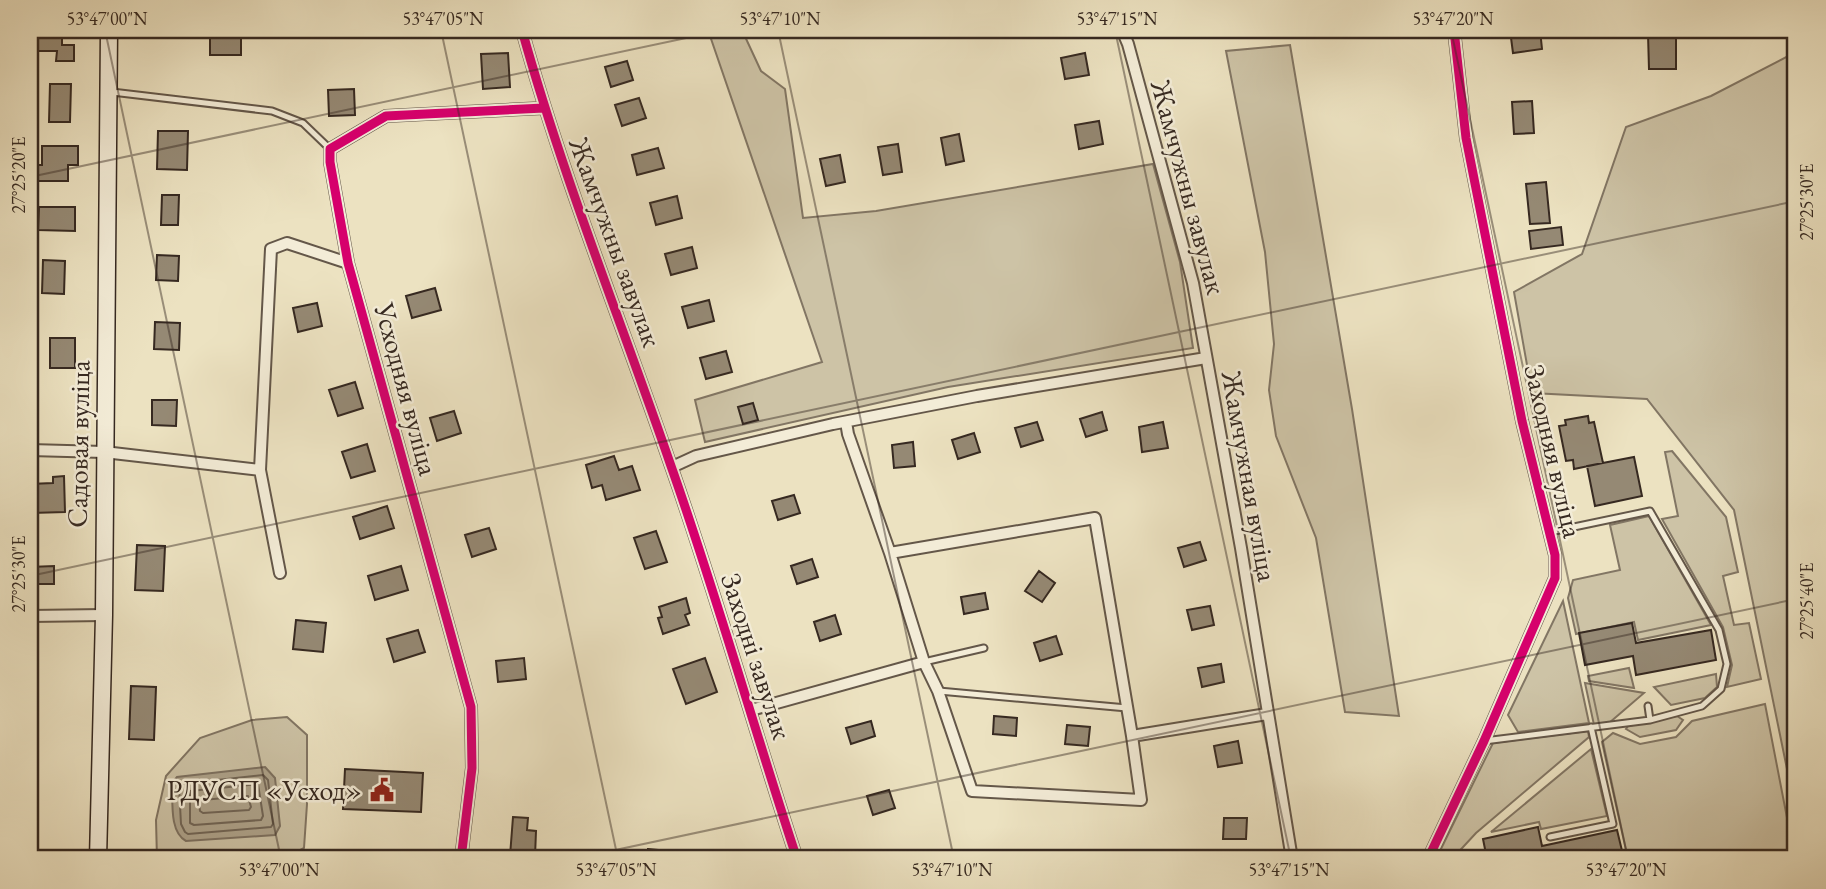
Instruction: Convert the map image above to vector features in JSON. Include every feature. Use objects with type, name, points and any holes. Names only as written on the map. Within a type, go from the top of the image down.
[{"type":"street","name":"Садовая вуліца","points":[[98,859],[104,615],[109,30]]},
{"type":"street","name":"Жамчужны завулак","points":[[522,30],[544,108],[672,467]]},
{"type":"street","name":"Жамчужны завулак","points":[[1122,30],[1193,283],[1206,358]]},
{"type":"street","name":"Заходняя вуліца","points":[[1428,859],[1484,741],[1555,578],[1555,555],[1522,421],[1466,138],[1454,30]]},
{"type":"street","points":[[330,149],[386,116],[544,108]]},
{"type":"street","name":"Усходняя вуліца","points":[[330,149],[348,263],[471,707],[472,768],[461,859]]},
{"type":"street","points":[[280,573],[260,470],[271,249],[287,243],[348,263]]},
{"type":"street","name":"Жамчужная вуліца","points":[[672,467],[696,456],[846,422],[977,396],[1206,358],[1241,548],[1292,859]]},
{"type":"street","points":[[846,422],[924,662],[938,691],[972,791],[1141,800],[1095,518],[890,553]]},
{"type":"street","points":[[30,450],[104,452],[260,470]]},
{"type":"street","name":"Заходні завулак","points":[[672,467],[797,859]]},
{"type":"street","points":[[30,616],[104,615]]},
{"type":"street","points":[[751,710],[924,662]]},
{"type":"street","points":[[1132,736],[1267,714]]},
{"type":"lane","points":[[108,92],[272,111],[303,123],[330,149]]},
{"type":"lane","points":[[1484,741],[1650,720],[1702,706],[1721,689],[1727,664],[1719,630],[1650,512],[1548,532]]},
{"type":"lane","points":[[924,662],[984,648]]},
{"type":"lane","points":[[938,691],[1127,708]]},
{"type":"lane","points":[[1648,706],[1650,720]]},
{"type":"lane","points":[[1549,837],[1613,824],[1591,727]]},
{"type":"shaded area","points":[[708,30],[742,30],[761,71],[785,89],[803,218],[876,211],[1153,164],[1180,262],[1193,348],[948,387],[705,442],[695,400],[822,362]]},
{"type":"shaded area","points":[[1290,45],[1352,409],[1399,716],[1345,712],[1316,538],[1276,436],[1269,390],[1274,344],[1265,252],[1226,51]]},
{"type":"shaded area","points":[[1796,52],[1796,813],[1734,510],[1647,399],[1532,393],[1514,292],[1582,254],[1626,127],[1711,96]]},
{"type":"shaded area","points":[[1672,451],[1726,517],[1738,572],[1723,576],[1734,625],[1749,623],[1761,679],[1727,687],[1732,665],[1723,627],[1662,519],[1678,516],[1665,452]]},
{"type":"shaded area","points":[[1649,516],[1711,625],[1638,640],[1634,622],[1576,634],[1568,598],[1573,580],[1620,570],[1610,525]]},
{"type":"shaded area","points":[[1563,601],[1589,723],[1518,732],[1508,715]]},
{"type":"shaded area","points":[[1629,668],[1634,688],[1589,681],[1588,676]]},
{"type":"shaded area","points":[[1716,674],[1717,687],[1705,698],[1671,705],[1654,687]]},
{"type":"shaded area","points":[[1585,683],[1644,693],[1609,723],[1594,725]]},
{"type":"shaded area","points":[[1765,704],[1795,859],[1628,859],[1602,742],[1613,733],[1640,744],[1676,737],[1692,721]]},
{"type":"shaded area","points":[[1677,716],[1683,720],[1676,730],[1640,737],[1626,729],[1628,726]]},
{"type":"shaded area","points":[[287,717],[307,735],[304,848],[284,859],[157,859],[156,820],[166,776],[200,738],[252,720]]},
{"type":"shaded area","points":[[1588,731],[1589,737],[1476,833],[1452,859],[1436,859],[1493,743]]},
{"type":"shaded area","points":[[1591,749],[1607,816],[1541,829],[1539,822],[1491,832]]},
{"type":"water","points":[[265,767],[275,778],[280,826],[275,835],[186,841],[181,837],[174,823],[172,807],[172,783],[177,777]]},
{"type":"building","points":[[34,30],[62,30],[62,45],[74,45],[74,61],[56,61],[57,51],[33,51]]},
{"type":"building","points":[[210,30],[241,30],[241,55],[210,55]]},
{"type":"building","points":[[1510,30],[1540,30],[1542,49],[1513,53]]},
{"type":"building","points":[[1676,33],[1676,69],[1649,69],[1648,34]]},
{"type":"building","points":[[508,53],[510,87],[483,89],[481,54]]},
{"type":"building","points":[[1085,53],[1089,75],[1065,79],[1061,58]]},
{"type":"building","points":[[627,61],[633,80],[611,87],[605,67]]},
{"type":"building","points":[[50,84],[71,84],[70,122],[49,122]]},
{"type":"building","points":[[354,89],[355,115],[329,116],[328,90]]},
{"type":"building","points":[[639,98],[646,118],[622,126],[615,105]]},
{"type":"building","points":[[1532,101],[1534,133],[1514,134],[1512,102]]},
{"type":"building","points":[[1099,121],[1103,144],[1079,149],[1075,125]]},
{"type":"building","points":[[158,131],[188,131],[187,170],[157,169]]},
{"type":"building","points":[[959,134],[964,161],[946,165],[941,138]]},
{"type":"building","points":[[898,144],[902,172],[883,175],[878,147]]},
{"type":"building","points":[[42,146],[78,146],[78,165],[68,165],[68,181],[30,181],[30,165],[42,165]]},
{"type":"building","points":[[658,148],[664,168],[637,175],[632,155]]},
{"type":"building","points":[[840,155],[845,182],[826,186],[820,159]]},
{"type":"building","points":[[1546,182],[1550,223],[1530,224],[1526,184]]},
{"type":"building","points":[[162,195],[179,195],[178,225],[161,225]]},
{"type":"building","points":[[677,196],[682,218],[656,225],[650,203]]},
{"type":"building","points":[[39,207],[75,207],[75,231],[38,230]]},
{"type":"building","points":[[1561,227],[1563,245],[1531,249],[1529,231]]},
{"type":"building","points":[[692,247],[697,268],[671,275],[665,254]]},
{"type":"building","points":[[157,255],[179,256],[178,281],[156,280]]},
{"type":"building","points":[[43,260],[65,261],[64,294],[42,293]]},
{"type":"building","points":[[435,288],[441,310],[412,318],[406,296]]},
{"type":"building","points":[[709,300],[714,321],[688,328],[682,307]]},
{"type":"building","points":[[317,303],[322,326],[298,332],[293,308]]},
{"type":"building","points":[[155,322],[180,323],[179,350],[154,349]]},
{"type":"building","points":[[50,338],[75,338],[75,368],[50,368]]},
{"type":"building","points":[[726,351],[732,372],[706,379],[700,358]]},
{"type":"building","points":[[355,382],[363,408],[338,416],[329,390]]},
{"type":"building","points":[[152,400],[177,400],[176,426],[152,425]]},
{"type":"building","points":[[753,403],[758,420],[743,424],[738,407]]},
{"type":"building","points":[[454,411],[461,433],[437,441],[430,418]]},
{"type":"building","points":[[1102,412],[1107,430],[1086,437],[1080,419]]},
{"type":"building","points":[[1588,416],[1589,423],[1594,422],[1603,463],[1574,469],[1573,460],[1566,461],[1559,426],[1566,425],[1565,420]]},
{"type":"building","points":[[1037,422],[1043,440],[1021,447],[1015,428]]},
{"type":"building","points":[[1163,422],[1168,448],[1142,452],[1139,427]]},
{"type":"building","points":[[974,433],[980,452],[958,459],[952,440]]},
{"type":"building","points":[[913,442],[915,466],[894,468],[892,445]]},
{"type":"building","points":[[367,444],[375,471],[351,478],[342,452]]},
{"type":"building","points":[[614,456],[619,470],[632,466],[640,490],[606,500],[602,485],[592,488],[586,465]]},
{"type":"building","points":[[1634,457],[1642,496],[1595,506],[1587,466]]},
{"type":"building","points":[[64,476],[65,512],[31,513],[30,484],[53,483],[53,477]]},
{"type":"building","points":[[794,495],[800,513],[778,520],[772,501]]},
{"type":"building","points":[[387,506],[394,528],[360,539],[353,517]]},
{"type":"building","points":[[489,528],[496,549],[472,557],[465,535]]},
{"type":"building","points":[[656,531],[667,562],[645,569],[634,538]]},
{"type":"building","points":[[1200,542],[1206,560],[1184,567],[1178,548]]},
{"type":"building","points":[[137,545],[165,546],[163,591],[135,590]]},
{"type":"building","points":[[812,559],[818,577],[797,584],[791,566]]},
{"type":"building","points":[[54,566],[54,584],[30,584],[30,567]]},
{"type":"building","points":[[401,566],[408,590],[375,600],[368,576]]},
{"type":"building","points":[[1039,571],[1055,583],[1042,602],[1025,591]]},
{"type":"building","points":[[985,593],[988,609],[964,614],[961,597]]},
{"type":"building","points":[[686,598],[690,613],[685,615],[689,625],[663,634],[658,618],[662,617],[659,607]]},
{"type":"building","points":[[1210,606],[1214,625],[1192,630],[1187,610]]},
{"type":"building","points":[[835,615],[841,634],[820,641],[814,622]]},
{"type":"building","points":[[296,620],[326,623],[323,652],[293,649]]},
{"type":"building","points":[[1632,623],[1636,643],[1711,630],[1716,660],[1636,675],[1633,656],[1585,665],[1579,633]]},
{"type":"building","points":[[418,630],[425,652],[394,662],[387,639]]},
{"type":"building","points":[[1056,636],[1062,654],[1040,661],[1034,643]]},
{"type":"building","points":[[524,658],[526,679],[498,682],[496,661]]},
{"type":"building","points":[[705,658],[717,692],[686,704],[673,669]]},
{"type":"building","points":[[1221,664],[1224,682],[1202,687],[1198,668]]},
{"type":"building","points":[[131,686],[156,687],[154,740],[129,739]]},
{"type":"building","points":[[994,716],[1017,718],[1016,736],[993,734]]},
{"type":"building","points":[[871,721],[875,736],[851,744],[846,728]]},
{"type":"building","points":[[1067,725],[1090,727],[1088,746],[1065,744]]},
{"type":"building","points":[[1238,741],[1242,763],[1218,767],[1214,746]]},
{"type":"building","points":[[345,769],[423,773],[421,812],[343,809]]},
{"type":"building","points":[[889,790],[895,808],[873,815],[867,796]]},
{"type":"building","points":[[513,817],[528,818],[527,830],[536,831],[535,857],[510,856]]},
{"type":"building","points":[[1224,818],[1247,818],[1246,839],[1223,839]]},
{"type":"building","points":[[1538,827],[1542,846],[1617,830],[1624,859],[1487,859],[1483,839]]},
{"type":"building","points":[[648,849],[679,852],[679,859],[648,859]]},
{"type":"building","points":[[574,852],[602,855],[602,859],[574,859]]},
{"type":"cycle path","points":[[522,30],[574,195],[688,515],[797,859]]},
{"type":"cycle path","points":[[1428,859],[1484,741],[1555,578],[1555,555],[1522,421],[1466,138],[1454,30]]},
{"type":"cycle path","points":[[461,859],[472,768],[471,707],[348,263],[330,149],[386,116],[544,108]]},
{"type":"place","name":"РДУСП «Усход»","points":[[382,790]]}]
